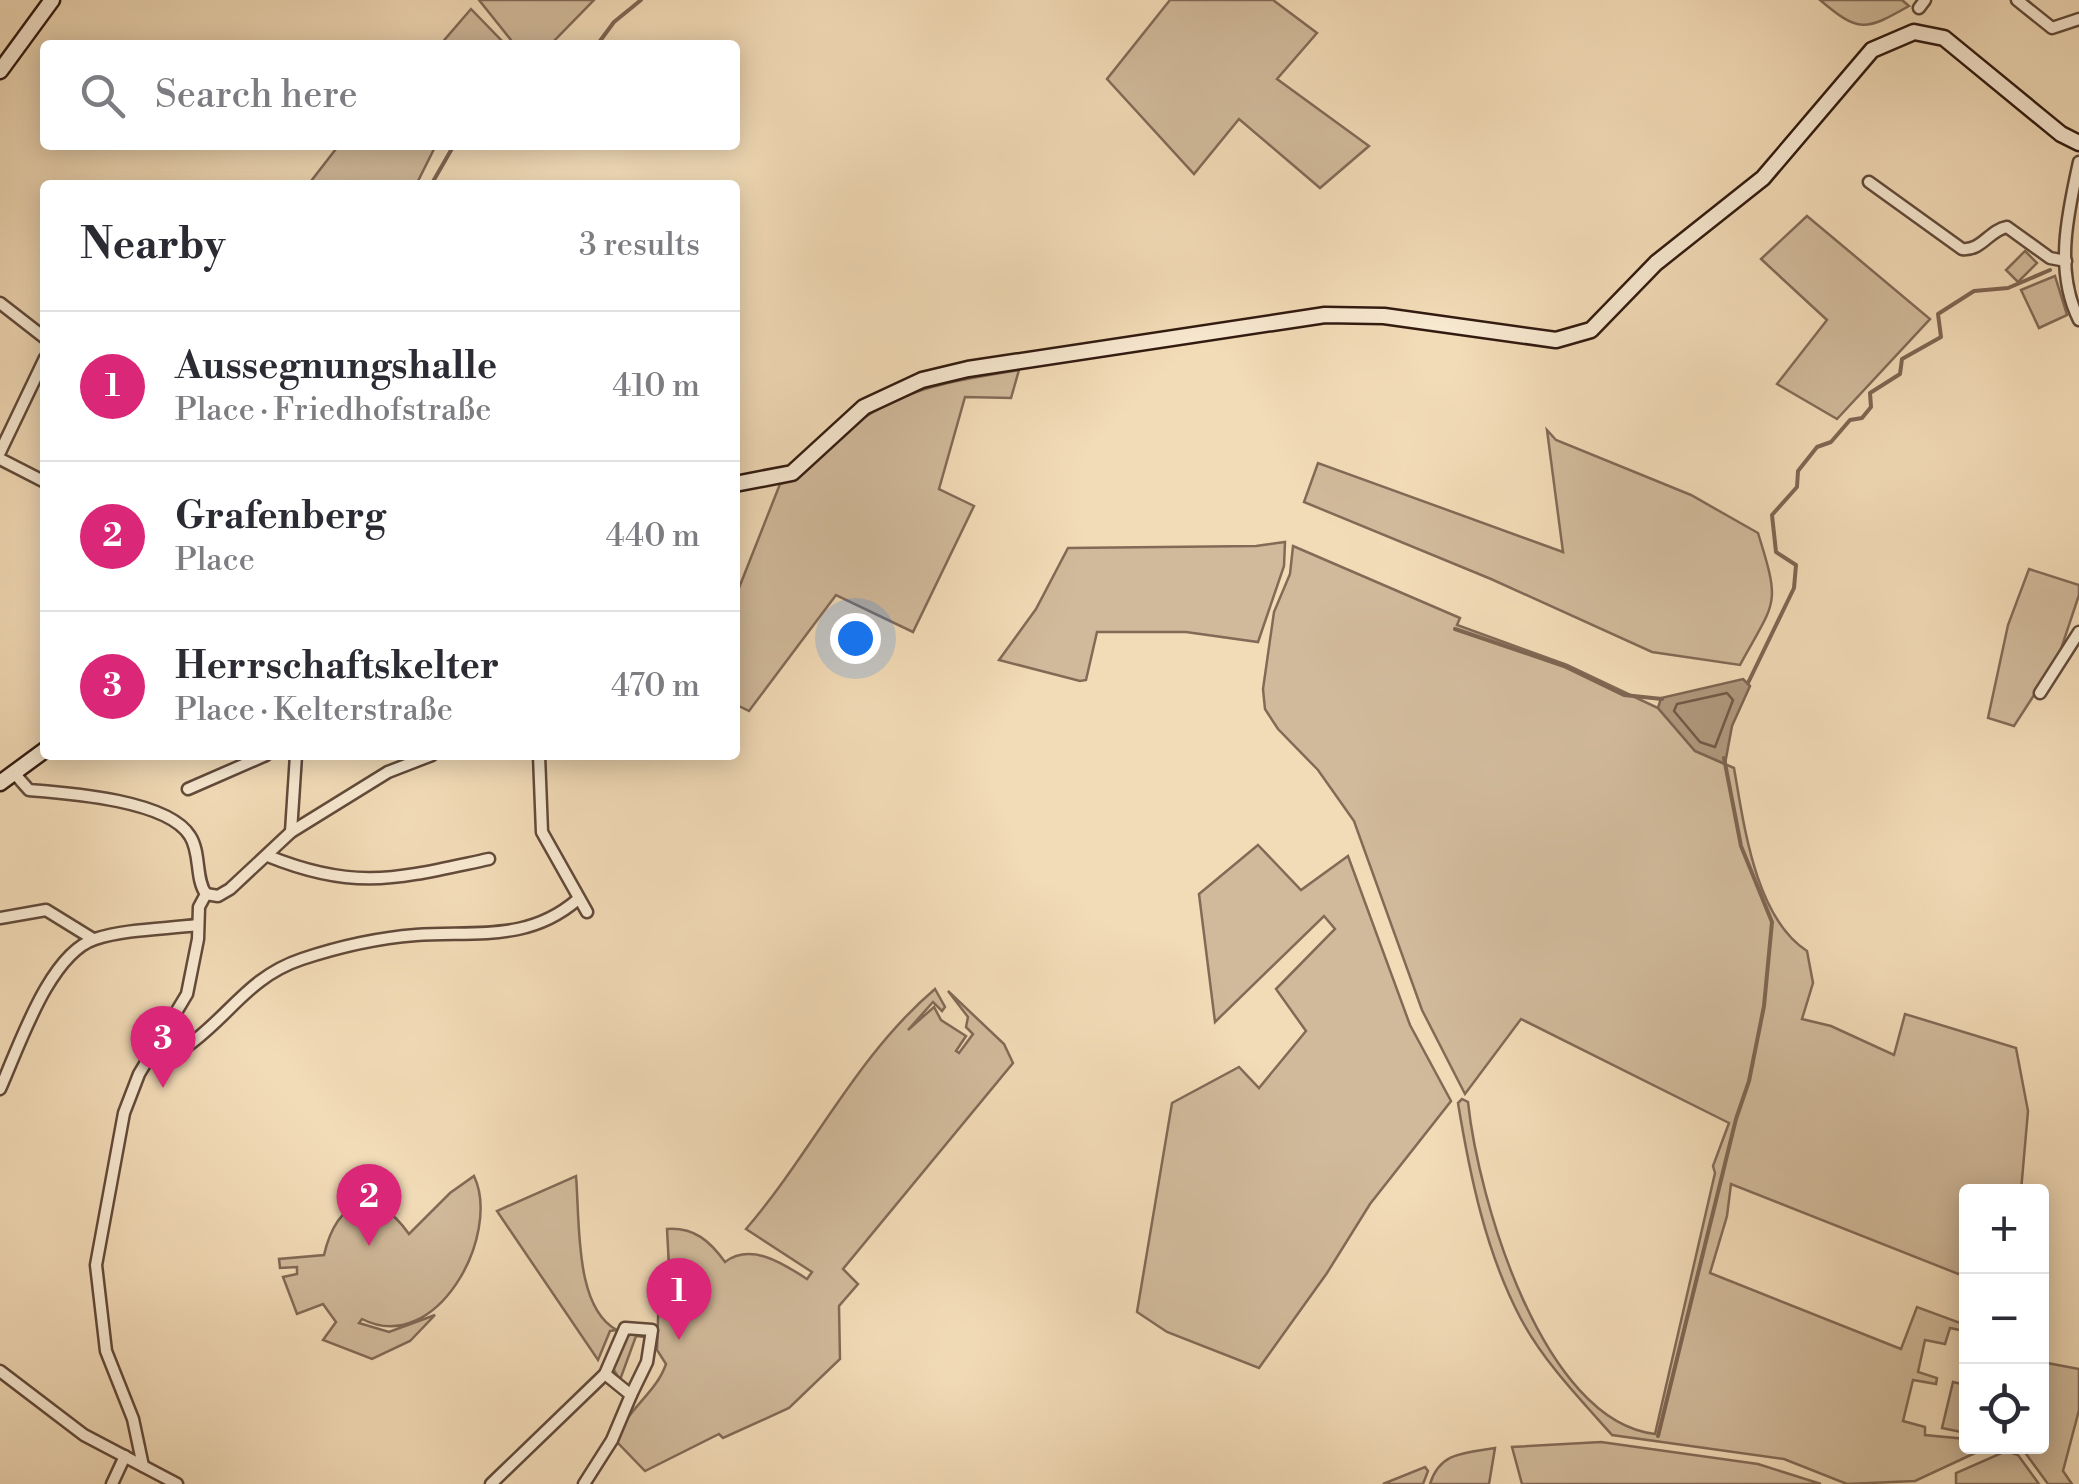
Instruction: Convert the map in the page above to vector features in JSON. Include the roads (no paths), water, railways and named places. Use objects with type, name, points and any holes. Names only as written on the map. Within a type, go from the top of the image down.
[{"type":"street","points":[[0,72],[52,0]]},
{"type":"street","points":[[2018,0],[2052,28],[2079,18]]},
{"type":"street","points":[[740,483],[792,473],[864,407],[922,380],[968,370],[1326,315],[1384,316],[1556,340],[1576,337],[1591,330],[1656,263],[1780,162],[1843,80],[1881,44],[1914,32],[1935,34],[2061,134],[2079,143]]},
{"type":"street","points":[[2079,162],[2066,224],[2066,261],[2079,320]]},
{"type":"street","points":[[1869,182],[1962,249],[1977,248],[2007,226],[2050,258],[2066,261]]},
{"type":"street","points":[[0,303],[40,334]]},
{"type":"street","points":[[40,369],[0,456],[40,479]]},
{"type":"street","points":[[2040,693],[2079,632]]},
{"type":"street","points":[[0,783],[40,754]]},
{"type":"street","points":[[188,789],[255,760]]},
{"type":"street","points":[[291,832],[296,760]]},
{"type":"street","points":[[14,773],[30,790],[66,790],[140,808],[176,822],[194,842],[200,887],[206,894],[218,896],[291,832],[388,772],[419,760]]},
{"type":"street","points":[[539,760],[542,832],[588,912]]},
{"type":"street","points":[[268,856],[310,873],[358,881],[399,879],[489,859]]},
{"type":"street","points":[[143,1466],[132,1418],[106,1351],[96,1266],[124,1113],[187,994],[198,939],[197,924],[206,894]]},
{"type":"street","points":[[156,1047],[177,1052],[186,1047],[244,990],[292,962],[359,944],[416,935],[476,936],[532,928],[578,900]]},
{"type":"street","points":[[0,918],[46,910],[94,939]]},
{"type":"street","points":[[0,1089],[51,979],[70,956],[94,939],[197,924]]},
{"type":"street","points":[[491,1484],[605,1374],[626,1328],[652,1330],[647,1362],[612,1440],[584,1484]]},
{"type":"street","points":[[0,1371],[84,1435],[177,1484]]},
{"type":"street","points":[[605,1374],[632,1395]]},
{"type":"street","points":[[112,1484],[125,1456]]},
{"type":"water","points":[[1743,679],[1750,686],[1732,726],[1725,764],[1695,751],[1658,708],[1661,698]]},
{"type":"waterway","points":[[601,40],[614,22],[641,0]]},
{"type":"waterway","points":[[434,180],[451,150]]},
{"type":"waterway","points":[[1748,683],[1794,588],[1796,565],[1776,552],[1772,515],[1797,487],[1798,471],[1817,447],[1831,442],[1850,420],[1862,418],[1871,407],[1870,393],[1900,374],[1902,359],[1941,337],[1938,314],[1974,291],[2008,288],[2050,270]]},
{"type":"waterway","points":[[1455,629],[1564,666],[1624,695],[1662,699]]},
{"type":"waterway","points":[[1658,1436],[1736,1119],[1749,1081],[1764,1006],[1772,922],[1741,846],[1724,758]]},
{"type":"place","name":"Herrschaftskelter","points":[[163,1088]]},
{"type":"place","name":"Grafenberg","points":[[369,1246]]},
{"type":"place","name":"Aussegnungshalle","points":[[679,1340]]}]
